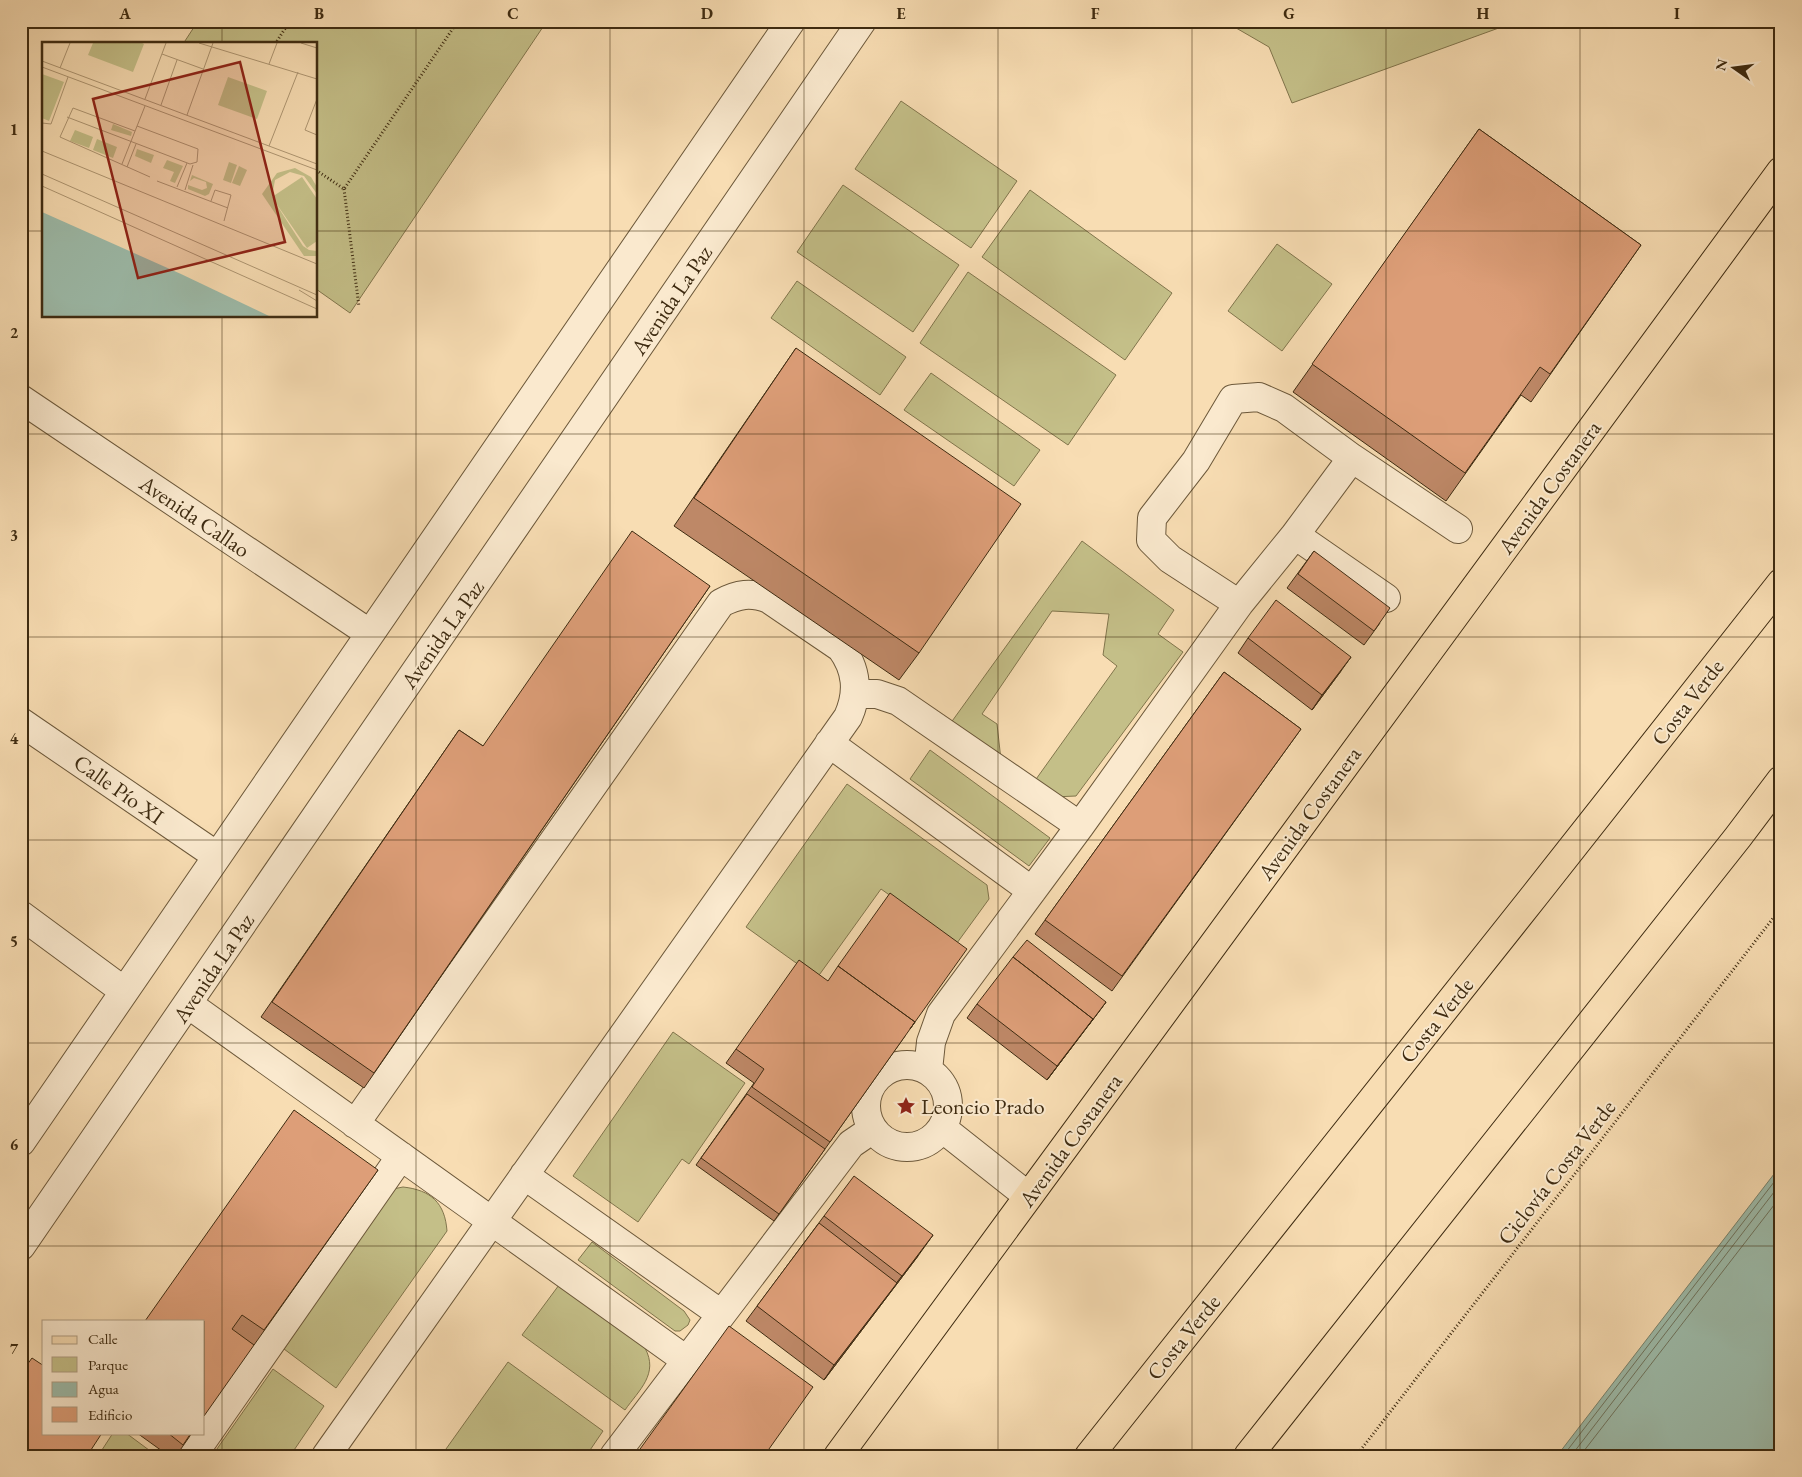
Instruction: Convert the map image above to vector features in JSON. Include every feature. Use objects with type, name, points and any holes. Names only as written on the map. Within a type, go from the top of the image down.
[{"type":"main road","name":"Avenida Costanera","points":[[838,1456],[1781,171]]},
{"type":"main road","name":"Costa Verde","points":[[1095,1450],[1781,583]]},
{"type":"main road","points":[[1248,1455],[1738,837],[1781,780]]},
{"type":"street","points":[[21,1142],[791,21]]},
{"type":"street","name":"Avenida La Paz","points":[[21,1246],[862,21]]},
{"type":"street","points":[[1239,604],[1170,559],[1151,540],[1152,518],[1196,461],[1233,399],[1259,397],[1284,408],[1352,458],[1458,529]]},
{"type":"street","name":"Avenida Callao","points":[[21,399],[369,633]]},
{"type":"street","points":[[928,1070],[931,1042],[942,1014],[1239,604],[1295,535],[1352,458]]},
{"type":"street","points":[[1295,535],[1386,598]]},
{"type":"street","points":[[326,1456],[848,717],[856,694],[856,682],[854,670],[842,648],[770,598],[757,594],[744,594],[732,597],[721,603],[355,1124]]},
{"type":"street","points":[[856,694],[877,694],[898,702],[1080,826]]},
{"type":"street","name":"Calle Pío XI","points":[[21,722],[217,856]]},
{"type":"street","points":[[829,743],[1032,891]]},
{"type":"street","points":[[21,915],[124,991]]},
{"type":"street","points":[[188,1004],[686,1360]]},
{"type":"street","points":[[902,1064],[916,1065],[928,1070],[938,1078],[946,1090],[947,1116],[942,1128],[933,1138],[922,1145],[909,1148],[894,1146],[882,1139],[873,1129],[867,1116],[866,1102],[870,1089],[878,1077],[889,1069],[902,1064]]},
{"type":"street","points":[[942,1128],[1028,1196]]},
{"type":"street","points":[[614,1456],[851,1144],[873,1129]]},
{"type":"street","points":[[192,1456],[401,1156]]},
{"type":"street","points":[[524,1175],[721,1314]]},
{"type":"path","points":[[276,42],[290,21]]},
{"type":"path","points":[[359,307],[344,189],[458,21]]},
{"type":"path","points":[[318,171],[344,189]]},
{"type":"path","name":"Ciclovía Costa Verde","points":[[1356,1456],[1781,908]]},
{"type":"green space","points":[[198,21],[547,21],[350,313],[318,290],[318,42],[184,42]]},
{"type":"green space","points":[[1224,21],[1518,21],[1292,103],[1269,47]]},
{"type":"green space","points":[[901,101],[1017,181],[971,248],[855,169]]},
{"type":"green space","points":[[843,185],[959,265],[913,332],[797,252]]},
{"type":"green space","points":[[1030,190],[1172,293],[1125,360],[982,257]]},
{"type":"green space","points":[[1277,244],[1332,284],[1282,351],[1228,311]]},
{"type":"green space","points":[[968,272],[1116,375],[1068,445],[920,343]]},
{"type":"green space","points":[[797,281],[906,357],[880,395],[771,318]]},
{"type":"green space","points":[[931,373],[1040,450],[1014,486],[904,410]]},
{"type":"green space","points":[[1082,541],[1174,610],[1158,634],[1183,652],[1076,796],[1053,797],[1034,782],[1117,666],[1103,655],[1109,614],[1052,611],[982,714],[997,724],[1001,760],[950,724]]},
{"type":"green space","points":[[930,750],[1050,838],[1029,866],[910,779]]},
{"type":"green space","points":[[847,784],[987,885],[989,899],[957,943],[881,889],[817,978],[746,927]]},
{"type":"green space","points":[[673,1032],[745,1083],[689,1164],[682,1159],[638,1222],[573,1176]]},
{"type":"green space","points":[[403,1187],[421,1191],[435,1200],[443,1213],[447,1231],[336,1388],[284,1349],[393,1189]]},
{"type":"green space","points":[[592,1242],[684,1311],[690,1320],[688,1325],[680,1331],[675,1331],[578,1260]]},
{"type":"green space","points":[[559,1285],[645,1348],[649,1357],[649,1374],[625,1410],[522,1335]]},
{"type":"green space","points":[[508,1362],[603,1431],[586,1456],[441,1456]]},
{"type":"green space","points":[[273,1369],[324,1406],[290,1456],[212,1456]]},
{"type":"green space","points":[[112,1434],[127,1434],[157,1456],[98,1456]]},
{"type":"water","points":[[1781,1165],[1781,1456],[1557,1456],[1560,1452]]},
{"type":"building","points":[[1479,129],[1641,245],[1550,374],[1540,367],[1465,473],[1312,364]]},
{"type":"building","points":[[796,348],[1021,504],[919,653],[694,498]]},
{"type":"building","points":[[632,531],[710,586],[374,1073],[272,1002],[459,730],[483,746]]},
{"type":"building","points":[[1314,551],[1390,608],[1374,631],[1298,574]]},
{"type":"building","points":[[1276,600],[1351,657],[1322,695],[1248,638]]},
{"type":"building","points":[[1224,672],[1301,729],[1122,976],[1045,920]]},
{"type":"building","points":[[890,893],[967,949],[915,1022],[838,966]]},
{"type":"building","points":[[1027,940],[1106,1002],[1088,1026],[1093,1019],[1013,957]]},
{"type":"building","points":[[1013,957],[1093,1019],[1057,1066],[977,1004]]},
{"type":"building","points":[[799,960],[828,981],[838,966],[915,1022],[830,1142],[752,1087],[764,1069],[736,1049]]},
{"type":"building","points":[[747,1094],[825,1149],[779,1214],[701,1158]]},
{"type":"building","points":[[294,1110],[378,1170],[264,1330],[242,1315],[232,1329],[254,1345],[205,1415],[205,1320],[146,1320]]},
{"type":"building","points":[[854,1176],[933,1235],[902,1276],[824,1216]]},
{"type":"building","points":[[819,1223],[897,1283],[834,1365],[757,1306]]},
{"type":"building","points":[[729,1326],[813,1387],[764,1456],[635,1456]]},
{"type":"building","points":[[32,1358],[42,1365],[42,1434],[101,1434],[87,1456],[21,1456],[21,1373]]},
{"type":"building","points":[[169,1434],[190,1434],[183,1445]]},
{"type":"place","name":"Leoncio Prado","points":[[906,1106]]}]
